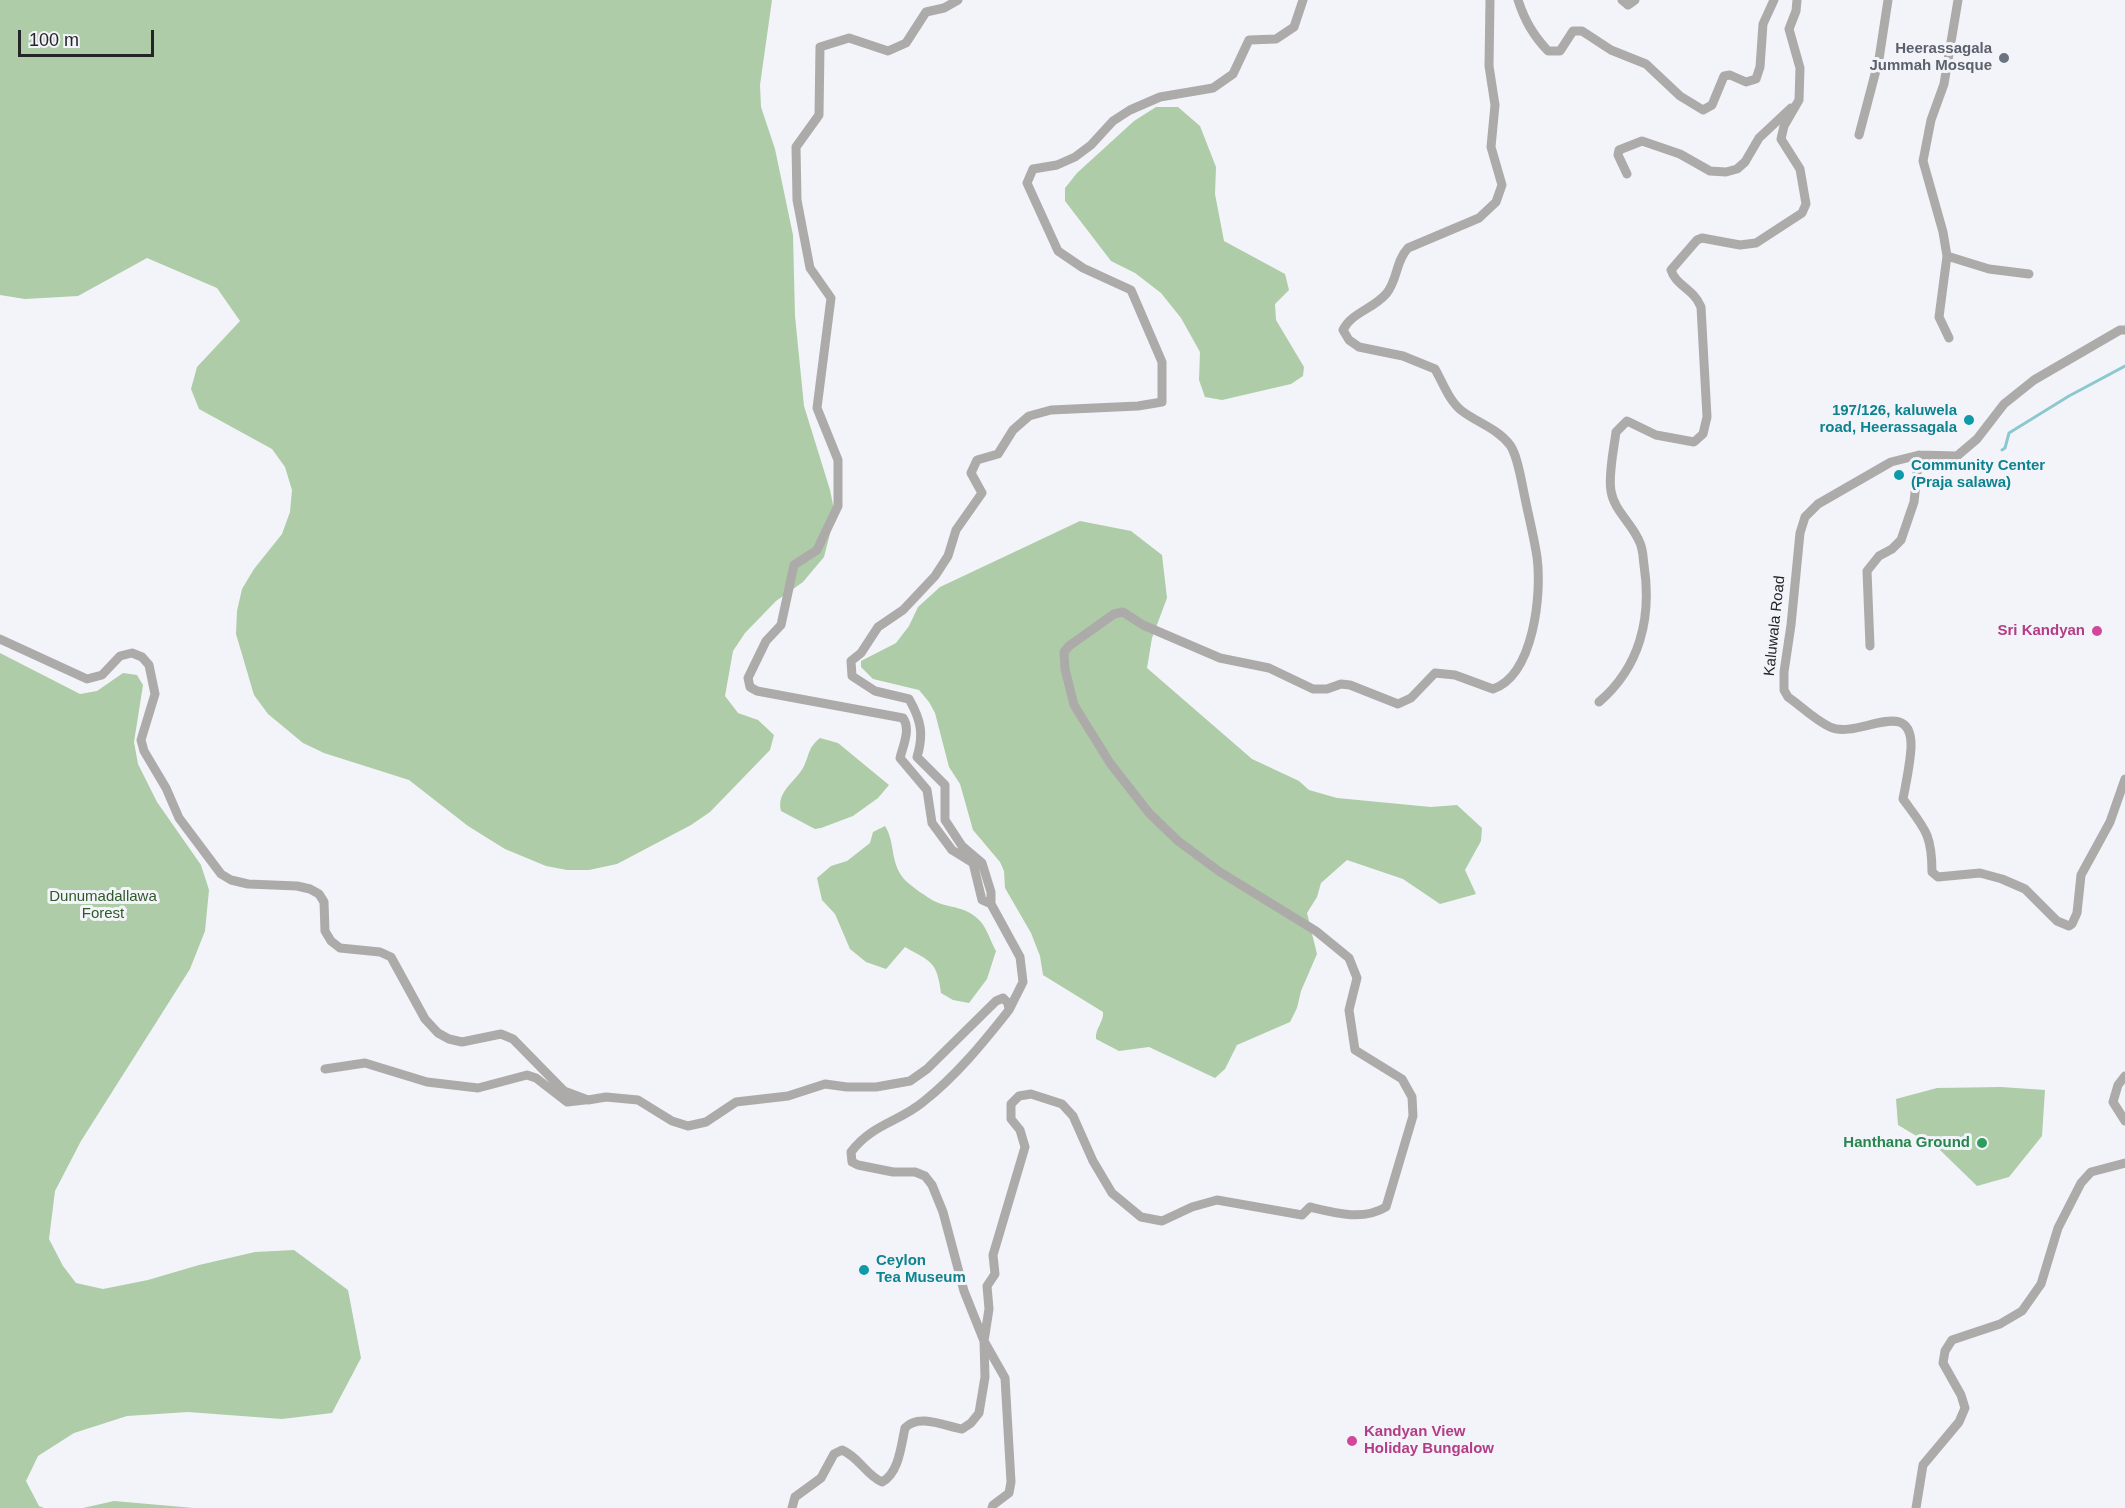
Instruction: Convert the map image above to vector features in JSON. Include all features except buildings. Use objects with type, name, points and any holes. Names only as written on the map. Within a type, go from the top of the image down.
[{"type":"street","points":[[958,0],[944,8],[926,12],[906,43],[888,51],[849,38],[820,47],[819,115],[796,147],[797,200],[810,268],[831,298],[817,408],[838,460],[838,506],[817,550],[794,565],[781,625],[766,641],[748,678],[750,687],[757,691],[903,718],[906,723],[906,736],[900,758],[927,790],[932,823],[952,850],[973,863],[982,900],[991,904]]},
{"type":"street","points":[[992,1508],[1009,1493],[1011,1482],[1005,1378],[984,1341],[964,1291],[943,1212],[932,1185],[925,1176],[915,1172],[893,1172],[858,1165],[852,1162],[851,1152],[860,1140],[922,1103],[975,1053],[1009,1010],[1023,982],[1020,957],[991,904],[991,892],[982,862],[962,846],[945,820],[945,785],[917,758],[921,743],[919,717],[909,699],[875,691],[852,676],[851,661],[861,653],[878,627],[903,610],[935,576],[948,556],[956,530],[982,493],[970,473],[977,460],[998,454],[1013,430],[1029,416],[1051,410],[1138,406],[1162,402],[1162,362],[1131,290],[1083,268],[1058,251],[1027,183],[1034,169],[1058,165],[1075,157],[1091,145],[1113,121],[1130,110],[1160,98],[1213,88],[1233,74],[1249,40],[1276,39],[1294,27],[1303,0]]},
{"type":"street","points":[[792,1508],[795,1497],[821,1478],[834,1454],[842,1450],[850,1454],[873,1479],[882,1482],[889,1479],[894,1470],[905,1428],[909,1423],[919,1420],[962,1429],[972,1423],[979,1413],[985,1377],[987,1286],[995,1274],[993,1255],[1025,1147],[1020,1130],[1011,1119],[1011,1104],[1019,1096],[1031,1094],[1062,1104],[1072,1116],[1093,1161],[1112,1193],[1141,1217],[1162,1221],[1191,1207],[1217,1200],[1302,1215],[1310,1207],[1354,1215],[1375,1213],[1386,1206],[1413,1116],[1412,1097],[1402,1079],[1355,1050],[1349,1010],[1357,978],[1349,958],[1316,931],[1221,872],[1178,842],[1149,813],[1110,763],[1074,705],[1065,669],[1064,652],[1114,614],[1123,612],[1143,625],[1220,658],[1269,668],[1313,689],[1327,689],[1341,684],[1350,685],[1398,704],[1411,698],[1435,673],[1455,675],[1493,688],[1509,680],[1522,661],[1537,607],[1537,559],[1521,479],[1511,446],[1492,429],[1461,410],[1450,398],[1435,369],[1403,356],[1359,347],[1348,340],[1343,330],[1348,321],[1370,308],[1386,294],[1393,282],[1400,257],[1408,248],[1479,218],[1496,202],[1502,184],[1491,147],[1496,105],[1489,66],[1490,0]]},
{"type":"street","points":[[1518,0],[1525,21],[1548,51],[1560,51],[1573,31],[1582,31],[1611,50],[1646,64],[1680,96],[1703,110],[1712,105],[1724,76],[1730,75],[1746,82],[1756,78],[1760,67],[1763,24],[1774,0]]},
{"type":"street","points":[[1622,0],[1628,5],[1635,0]]},
{"type":"street","points":[[1599,702],[1615,688],[1637,651],[1643,636],[1647,586],[1641,543],[1614,501],[1610,489],[1616,432],[1628,421],[1656,435],[1694,442],[1703,434],[1707,417],[1701,307],[1696,296],[1674,277],[1671,270],[1697,240],[1702,238],[1740,245],[1756,243],[1802,213],[1806,204],[1800,170],[1780,139],[1784,126],[1799,100],[1800,68],[1789,29],[1796,11],[1797,0]]},
{"type":"street","points":[[1859,135],[1879,60],[1888,0]]},
{"type":"street","points":[[1949,338],[1939,318],[1947,256],[1943,232],[1923,161],[1931,120],[1944,84],[1958,0]]},
{"type":"street","points":[[1627,174],[1618,155],[1619,150],[1642,141],[1680,154],[1710,171],[1726,172],[1737,169],[1745,162],[1759,138],[1799,100]]},
{"type":"street","points":[[1947,256],[1989,269],[2029,274]]},
{"type":"street","name":"Kaluwala Road","points":[[2125,330],[2120,330],[2034,380],[2004,404],[1977,440],[1957,456],[1919,455],[1891,462],[1818,504],[1805,517],[1800,533],[1784,672],[1784,690],[1788,697],[1831,728],[1853,730],[1891,720],[1900,720],[1905,724],[1910,734],[1911,748],[1903,799],[1928,833],[1932,853],[1932,872],[1938,878],[1980,873],[2002,879],[2025,889],[2057,921],[2069,926],[2073,924],[2077,913],[2081,875],[2110,822],[2125,779]]},
{"type":"street","points":[[1870,646],[1867,571],[1879,556],[1892,549],[1900,540],[1914,502],[1919,455]]},
{"type":"street","points":[[0,639],[87,679],[102,675],[120,656],[132,653],[142,657],[149,665],[155,694],[141,740],[144,751],[166,788],[178,818],[222,874],[231,880],[248,884],[297,886],[319,894],[324,902],[325,932],[331,941],[340,948],[380,952],[391,957],[425,1019],[438,1033],[449,1040],[462,1042],[501,1034],[513,1039],[564,1091],[588,1100]]},
{"type":"street","points":[[325,1069],[365,1063],[427,1082],[477,1088],[527,1075],[536,1078],[567,1102],[606,1097],[638,1100],[672,1121],[688,1125],[706,1122],[736,1102],[788,1096],[825,1084],[847,1088],[876,1087],[910,1081],[927,1069],[996,1001],[1003,998],[1008,1003],[1009,1010]]},
{"type":"street","points":[[2125,1076],[2118,1085],[2113,1102],[2125,1121]]},
{"type":"street","points":[[1916,1508],[1923,1466],[1959,1422],[1965,1408],[1961,1395],[1942,1364],[1945,1351],[1952,1340],[2000,1324],[2022,1311],[2041,1284],[2058,1228],[2081,1183],[2091,1172],[2125,1163]]},
{"type":"green space","points":[[0,0],[772,0],[760,85],[761,107],[775,149],[793,235],[795,316],[804,406],[830,490],[835,514],[824,557],[803,582],[776,601],[745,633],[733,651],[725,696],[738,713],[758,720],[774,735],[770,750],[710,812],[691,825],[617,864],[589,870],[567,870],[546,866],[505,849],[468,826],[409,780],[324,753],[303,743],[268,714],[254,695],[236,634],[237,611],[242,589],[254,569],[282,534],[290,512],[292,490],[285,467],[272,449],[199,409],[191,389],[197,367],[240,321],[217,288],[147,258],[78,296],[25,299],[0,295]]},
{"type":"green space","points":[[1156,107],[1178,107],[1200,126],[1216,167],[1215,194],[1224,241],[1285,274],[1289,290],[1275,304],[1276,320],[1304,367],[1303,376],[1291,384],[1222,400],[1205,397],[1199,380],[1200,352],[1181,318],[1161,293],[1135,273],[1111,261],[1065,201],[1065,188],[1077,173],[1134,121]]},
{"type":"green space","points":[[1080,521],[1131,531],[1162,555],[1167,598],[1152,638],[1147,668],[1252,759],[1299,781],[1309,790],[1337,798],[1431,807],[1457,805],[1482,828],[1481,841],[1465,870],[1476,894],[1440,904],[1403,879],[1347,860],[1321,883],[1317,897],[1307,913],[1317,954],[1290,1022],[1237,1045],[1225,1069],[1215,1078],[1149,1047],[1119,1051],[1096,1039],[1103,1012],[1043,975],[1040,956],[1031,933],[1005,888],[1004,871],[1000,862],[973,830],[960,784],[949,767],[935,713],[929,702],[919,690],[873,679],[861,667],[861,661],[896,643],[909,626],[918,607],[940,587]]},
{"type":"green space","name":"Dunumadallawa Forest","points":[[0,653],[80,694],[97,691],[123,673],[137,675],[143,685],[134,742],[138,764],[157,802],[201,865],[209,890],[205,931],[190,969],[81,1141],[55,1191],[49,1239],[63,1266],[76,1283],[103,1289],[148,1280],[255,1252],[294,1250],[348,1290],[361,1358],[332,1413],[282,1419],[188,1412],[127,1416],[74,1433],[38,1456],[26,1481],[39,1506],[44,1508],[0,1508]]},
{"type":"green space","points":[[820,738],[838,743],[889,785],[878,798],[853,816],[815,829],[781,811],[780,804],[784,792],[801,772],[811,748]]},
{"type":"green space","points":[[885,826],[891,840],[895,861],[907,882],[940,904],[970,913],[981,922],[987,932],[996,951],[987,979],[969,1003],[953,1000],[941,993],[935,968],[927,960],[905,947],[886,969],[866,962],[850,949],[835,914],[822,900],[817,878],[831,866],[847,861],[870,843],[873,832]]},
{"type":"green space","name":"Hanthana Ground","points":[[2001,1087],[2045,1090],[2042,1136],[2009,1177],[1977,1186],[1940,1150],[1898,1125],[1896,1099],[1937,1088]]},
{"type":"green space","points":[[114,1501],[194,1508],[83,1508]]},
{"type":"waterway","points":[[2002,450],[2005,448],[2009,433],[2069,396],[2125,366]]},
{"type":"place","name":"Heerassagala Jummah Mosque","points":[[2004,58]]},
{"type":"place","name":"197/126, kaluwela road, Heerassagala","points":[[1969,420]]},
{"type":"place","name":"Community Center (Praja salawa)","points":[[1899,475]]},
{"type":"place","name":"Sri Kandyan","points":[[2097,631]]},
{"type":"place","name":"Hanthana Ground","points":[[1982,1143]]},
{"type":"place","name":"Ceylon Tea Museum","points":[[864,1270]]},
{"type":"place","name":"Kandyan View Holiday Bungalow","points":[[1352,1441]]}]
